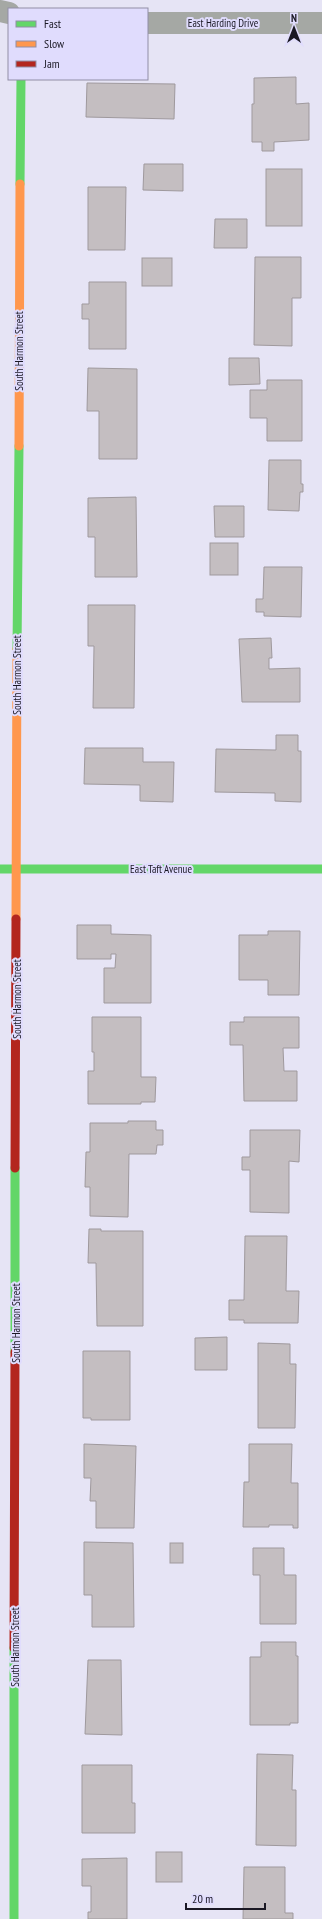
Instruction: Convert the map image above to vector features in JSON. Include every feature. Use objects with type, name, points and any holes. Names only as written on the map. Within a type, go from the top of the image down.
[{"type":"street","name":"East Harding Drive","points":[[148,23],[322,23]]},
{"type":"street","name":"South Harmon Street","points":[[14,1919],[16,869],[21,80]]},
{"type":"street","name":"East Taft Avenue","points":[[0,869],[322,869]]},
{"type":"building","points":[[296,77],[296,104],[309,103],[309,140],[274,142],[274,151],[262,151],[262,142],[252,142],[254,78]]},
{"type":"building","points":[[87,83],[175,84],[174,119],[86,117]]},
{"type":"building","points":[[144,164],[183,164],[183,191],[143,190]]},
{"type":"building","points":[[266,169],[302,169],[302,226],[266,226]]},
{"type":"building","points":[[88,187],[126,187],[125,250],[88,250]]},
{"type":"building","points":[[215,219],[247,219],[247,248],[214,248]]},
{"type":"building","points":[[255,257],[301,257],[301,298],[292,298],[292,346],[254,345]]},
{"type":"building","points":[[142,258],[172,258],[172,286],[142,286]]},
{"type":"building","points":[[89,282],[126,282],[126,349],[89,349],[89,319],[82,319],[82,304],[89,304]]},
{"type":"building","points":[[229,358],[259,358],[260,384],[229,385]]},
{"type":"building","points":[[88,368],[137,369],[137,459],[99,459],[99,411],[87,411]]},
{"type":"building","points":[[267,380],[302,380],[302,441],[267,441],[267,418],[250,418],[250,390],[267,390]]},
{"type":"building","points":[[269,460],[301,460],[301,484],[303,484],[303,492],[300,492],[299,511],[268,510]]},
{"type":"building","points":[[136,497],[137,577],[95,577],[95,537],[88,537],[88,498]]},
{"type":"building","points":[[214,506],[244,506],[244,537],[215,537]]},
{"type":"building","points":[[210,543],[238,543],[238,575],[210,575]]},
{"type":"building","points":[[264,567],[302,567],[301,617],[264,616],[264,612],[256,612],[256,599],[263,599]]},
{"type":"building","points":[[88,605],[135,605],[134,708],[93,708],[94,646],[88,646]]},
{"type":"building","points":[[271,638],[272,658],[269,658],[269,669],[300,668],[300,702],[242,702],[239,639]]},
{"type":"building","points":[[276,735],[298,735],[298,751],[301,751],[301,802],[275,801],[275,793],[215,792],[216,749],[276,750]]},
{"type":"building","points":[[85,748],[143,748],[143,762],[174,762],[173,802],[140,801],[140,785],[84,784]]},
{"type":"building","points":[[77,925],[111,925],[111,934],[151,935],[151,1003],[104,1003],[104,968],[115,968],[116,954],[111,954],[111,959],[77,959]]},
{"type":"building","points":[[268,931],[300,931],[299,995],[268,995],[268,980],[239,980],[239,935],[268,935]]},
{"type":"building","points":[[92,1017],[141,1017],[141,1077],[156,1077],[155,1102],[141,1102],[141,1104],[88,1104],[88,1071],[94,1071],[94,1052],[92,1052]]},
{"type":"building","points":[[244,1017],[299,1017],[299,1048],[283,1048],[284,1071],[297,1071],[297,1101],[244,1101],[243,1045],[230,1045],[230,1022],[244,1022]]},
{"type":"building","points":[[128,1121],[156,1121],[156,1130],[163,1130],[163,1145],[157,1145],[156,1154],[129,1154],[128,1217],[90,1216],[90,1187],[85,1187],[86,1152],[90,1152],[90,1123],[128,1123]]},
{"type":"building","points":[[250,1130],[300,1130],[299,1162],[289,1161],[289,1213],[250,1212],[250,1170],[242,1170],[242,1157],[250,1157]]},
{"type":"building","points":[[89,1229],[101,1229],[101,1231],[143,1231],[143,1326],[97,1326],[96,1263],[88,1263]]},
{"type":"building","points":[[245,1236],[287,1236],[286,1291],[299,1291],[298,1323],[244,1323],[244,1320],[229,1320],[229,1300],[244,1300]]},
{"type":"building","points":[[227,1337],[227,1370],[195,1370],[195,1338]]},
{"type":"building","points":[[258,1343],[290,1344],[290,1364],[296,1364],[295,1428],[258,1428]]},
{"type":"building","points":[[83,1351],[130,1351],[130,1420],[91,1420],[91,1418],[83,1418]]},
{"type":"building","points":[[84,1444],[136,1446],[134,1528],[96,1528],[96,1501],[90,1501],[91,1478],[84,1478]]},
{"type":"building","points":[[249,1444],[292,1444],[291,1483],[298,1483],[298,1528],[293,1528],[293,1525],[243,1527],[244,1482],[249,1482]]},
{"type":"building","points":[[84,1542],[133,1543],[134,1627],[92,1627],[92,1595],[84,1595]]},
{"type":"building","points":[[170,1543],[183,1543],[183,1563],[170,1563]]},
{"type":"building","points":[[253,1548],[284,1548],[284,1575],[296,1575],[296,1624],[260,1624],[260,1575],[253,1575]]},
{"type":"building","points":[[261,1642],[296,1642],[296,1656],[298,1656],[298,1723],[290,1723],[290,1725],[250,1725],[250,1657],[261,1657]]},
{"type":"building","points":[[88,1660],[121,1660],[122,1735],[85,1734]]},
{"type":"building","points":[[257,1754],[293,1755],[292,1790],[296,1790],[296,1846],[256,1845]]},
{"type":"building","points":[[82,1765],[132,1765],[132,1803],[135,1803],[135,1833],[82,1833]]},
{"type":"building","points":[[156,1852],[182,1852],[182,1882],[156,1882]]},
{"type":"building","points":[[127,1858],[127,1919],[88,1919],[88,1912],[91,1912],[91,1886],[82,1886],[82,1859]]},
{"type":"building","points":[[244,1867],[285,1867],[285,1913],[293,1913],[293,1919],[243,1919]]},
{"type":"traffic: fast","points":[[20,184],[21,80]]},
{"type":"traffic: fast","points":[[17,649],[19,446]]},
{"type":"traffic: fast","points":[[0,869],[322,869]]},
{"type":"traffic: fast","points":[[15,1168],[15,1352]]},
{"type":"traffic: fast","points":[[14,1648],[14,1919]]},
{"type":"traffic: slow","points":[[19,446],[20,184]]},
{"type":"traffic: slow","points":[[16,919],[17,649]]},
{"type":"traffic: jam","points":[[15,1168],[16,919]]},
{"type":"traffic: jam","points":[[14,1648],[15,1352]]}]
